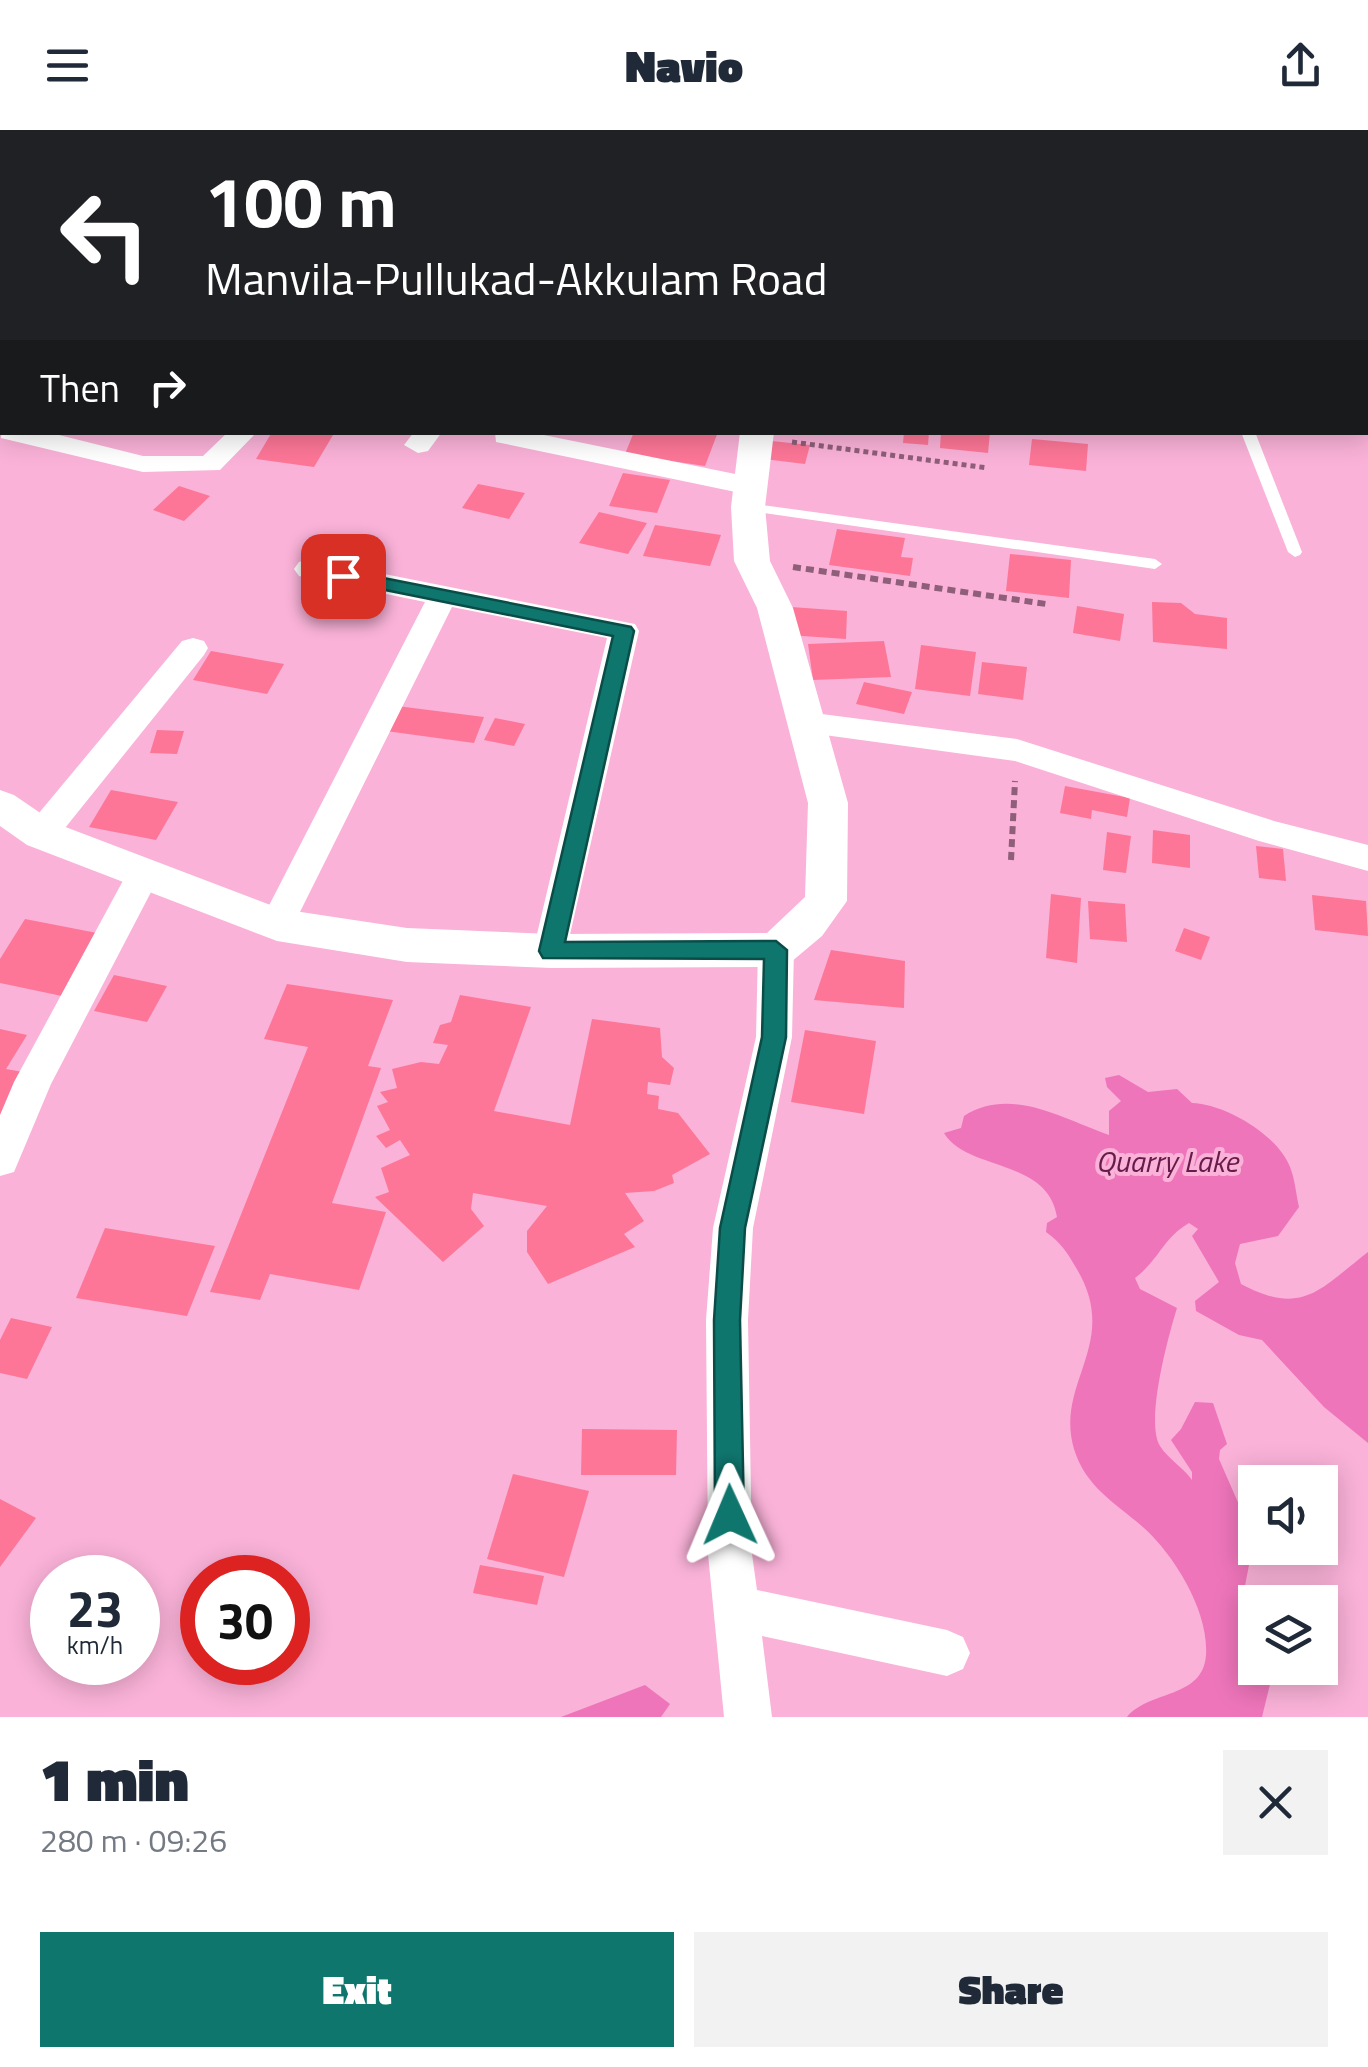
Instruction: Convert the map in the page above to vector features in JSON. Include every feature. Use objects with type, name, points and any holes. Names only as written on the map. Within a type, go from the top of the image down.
[{"type":"street","points":[[22,435],[143,464],[210,464],[241,435]]},
{"type":"street","points":[[0,805],[42,834],[277,924],[407,945],[551,951],[776,950],[826,901],[828,803],[775,608],[752,561],[749,497],[757,435]]},
{"type":"street","points":[[506,436],[749,497]]},
{"type":"street","points":[[309,569],[624,631],[551,951]]},
{"type":"street","points":[[277,924],[444,596]]},
{"type":"street","points":[[42,834],[193,648]]},
{"type":"street","points":[[806,723],[1017,750],[1271,832],[1368,858]]},
{"type":"street","points":[[0,1160],[34,1082],[144,873]]},
{"type":"street","points":[[748,1717],[730,1554],[728,1302],[732,1228],[774,1037],[776,950]]},
{"type":"street","points":[[736,1608],[947,1653]]},
{"type":"lane","points":[[1249,435],[1295,552]]},
{"type":"lane","points":[[749,497],[1155,564]]},
{"type":"path","points":[[757,435],[988,468]]},
{"type":"path","points":[[752,561],[1046,604]]},
{"type":"path","points":[[1010,860],[1017,750]]},
{"type":"water","name":"Quarry Lake","points":[[1119,1075],[1148,1092],[1177,1089],[1192,1103],[1220,1109],[1249,1123],[1284,1155],[1299,1207],[1278,1236],[1240,1244],[1235,1263],[1241,1284],[1262,1294],[1296,1298],[1323,1287],[1368,1252],[1368,1443],[1324,1407],[1262,1340],[1239,1335],[1196,1311],[1195,1301],[1219,1282],[1192,1236],[1198,1229],[1189,1223],[1180,1229],[1135,1278],[1140,1289],[1177,1308],[1156,1399],[1160,1446],[1192,1480],[1192,1472],[1171,1440],[1195,1402],[1213,1403],[1227,1444],[1220,1450],[1219,1459],[1238,1502],[1238,1565],[1249,1565],[1245,1585],[1238,1585],[1238,1685],[1270,1685],[1262,1717],[1127,1717],[1148,1702],[1185,1687],[1203,1669],[1206,1655],[1202,1621],[1188,1586],[1167,1554],[1144,1528],[1094,1485],[1079,1463],[1070,1425],[1072,1403],[1091,1340],[1092,1318],[1088,1293],[1075,1266],[1046,1232],[1047,1223],[1057,1217],[1050,1198],[1039,1184],[970,1154],[944,1133],[961,1128],[964,1116],[1000,1104],[1037,1108],[1109,1135],[1109,1111],[1121,1101],[1107,1087],[1105,1078]]},
{"type":"water","points":[[645,1685],[670,1704],[661,1717],[561,1717]]},
{"type":"building","points":[[270,435],[333,435],[314,467],[256,459]]},
{"type":"building","points":[[633,435],[717,435],[705,466],[625,454]]},
{"type":"building","points":[[904,435],[929,435],[928,445],[903,443]]},
{"type":"building","points":[[941,435],[990,435],[988,453],[940,448]]},
{"type":"building","points":[[1032,439],[1088,444],[1086,471],[1029,465]]},
{"type":"building","points":[[761,440],[810,445],[805,464],[756,458]]},
{"type":"building","points":[[623,473],[670,480],[657,513],[609,506]]},
{"type":"building","points":[[478,484],[525,493],[509,519],[462,508]]},
{"type":"building","points":[[179,486],[210,496],[184,521],[153,510]]},
{"type":"building","points":[[599,512],[647,523],[628,554],[579,543]]},
{"type":"building","points":[[655,525],[721,535],[710,566],[643,556]]},
{"type":"building","points":[[837,529],[905,538],[901,557],[913,558],[910,576],[829,565]]},
{"type":"building","points":[[1010,554],[1071,560],[1069,598],[1006,591]]},
{"type":"building","points":[[1152,602],[1181,603],[1195,614],[1227,618],[1227,649],[1153,642]]},
{"type":"building","points":[[1077,606],[1124,614],[1120,641],[1073,633]]},
{"type":"building","points":[[791,607],[847,611],[846,639],[788,635]]},
{"type":"building","points":[[884,641],[891,677],[813,680],[808,644]]},
{"type":"building","points":[[921,645],[976,652],[970,696],[915,689]]},
{"type":"building","points":[[211,651],[284,664],[267,694],[193,680]]},
{"type":"building","points":[[982,662],[1027,667],[1023,700],[978,694]]},
{"type":"building","points":[[864,682],[912,692],[904,714],[856,704]]},
{"type":"building","points":[[397,706],[484,717],[474,743],[386,731]]},
{"type":"building","points":[[495,718],[525,724],[514,746],[484,740]]},
{"type":"building","points":[[157,730],[184,731],[177,754],[150,753]]},
{"type":"building","points":[[1065,786],[1130,798],[1127,817],[1092,810],[1091,819],[1060,813]]},
{"type":"building","points":[[111,790],[178,802],[156,840],[89,827]]},
{"type":"building","points":[[1153,830],[1190,835],[1190,868],[1152,863]]},
{"type":"building","points":[[1107,832],[1131,836],[1126,873],[1103,870]]},
{"type":"building","points":[[1256,846],[1283,849],[1286,881],[1259,878]]},
{"type":"building","points":[[1051,894],[1081,898],[1077,963],[1046,958]]},
{"type":"building","points":[[1312,895],[1366,901],[1368,936],[1315,930]]},
{"type":"building","points":[[1088,901],[1125,904],[1127,942],[1090,939]]},
{"type":"building","points":[[25,919],[97,933],[62,996],[0,983],[0,959]]},
{"type":"building","points":[[1184,928],[1210,937],[1201,960],[1175,951]]},
{"type":"building","points":[[831,950],[905,961],[904,1008],[814,1000]]},
{"type":"building","points":[[114,975],[167,986],[147,1022],[94,1011]]},
{"type":"building","points":[[287,984],[393,1000],[368,1066],[381,1068],[332,1203],[386,1212],[359,1290],[270,1274],[260,1300],[210,1292],[308,1047],[264,1039]]},
{"type":"building","points":[[460,995],[531,1007],[494,1111],[570,1125],[592,1019],[660,1028],[662,1057],[674,1068],[670,1085],[648,1082],[647,1094],[659,1096],[658,1109],[678,1113],[710,1154],[672,1175],[674,1183],[654,1191],[625,1193],[644,1221],[624,1234],[635,1247],[548,1284],[527,1252],[527,1231],[547,1206],[473,1193],[471,1209],[484,1226],[443,1262],[375,1197],[389,1192],[381,1168],[410,1155],[400,1140],[386,1148],[376,1136],[390,1130],[377,1106],[388,1102],[380,1092],[397,1088],[392,1069],[421,1062],[439,1064],[448,1045],[433,1043],[440,1025],[451,1022]]},
{"type":"building","points":[[0,1029],[27,1035],[6,1069],[29,1073],[0,1116]]},
{"type":"building","points":[[805,1030],[876,1041],[864,1114],[791,1102]]},
{"type":"building","points":[[105,1228],[215,1246],[187,1316],[76,1298]]},
{"type":"building","points":[[11,1318],[52,1327],[27,1379],[0,1373],[0,1340]]},
{"type":"building","points":[[582,1429],[677,1430],[676,1475],[581,1475]]},
{"type":"building","points":[[513,1474],[589,1491],[564,1577],[487,1559]]},
{"type":"building","points":[[0,1499],[36,1518],[0,1567]]},
{"type":"building","points":[[480,1565],[544,1576],[537,1605],[473,1593]]},
{"type":"route","points":[[343,576],[624,631],[551,951],[776,950],[774,1037],[732,1228],[727,1320],[730,1515]]}]
